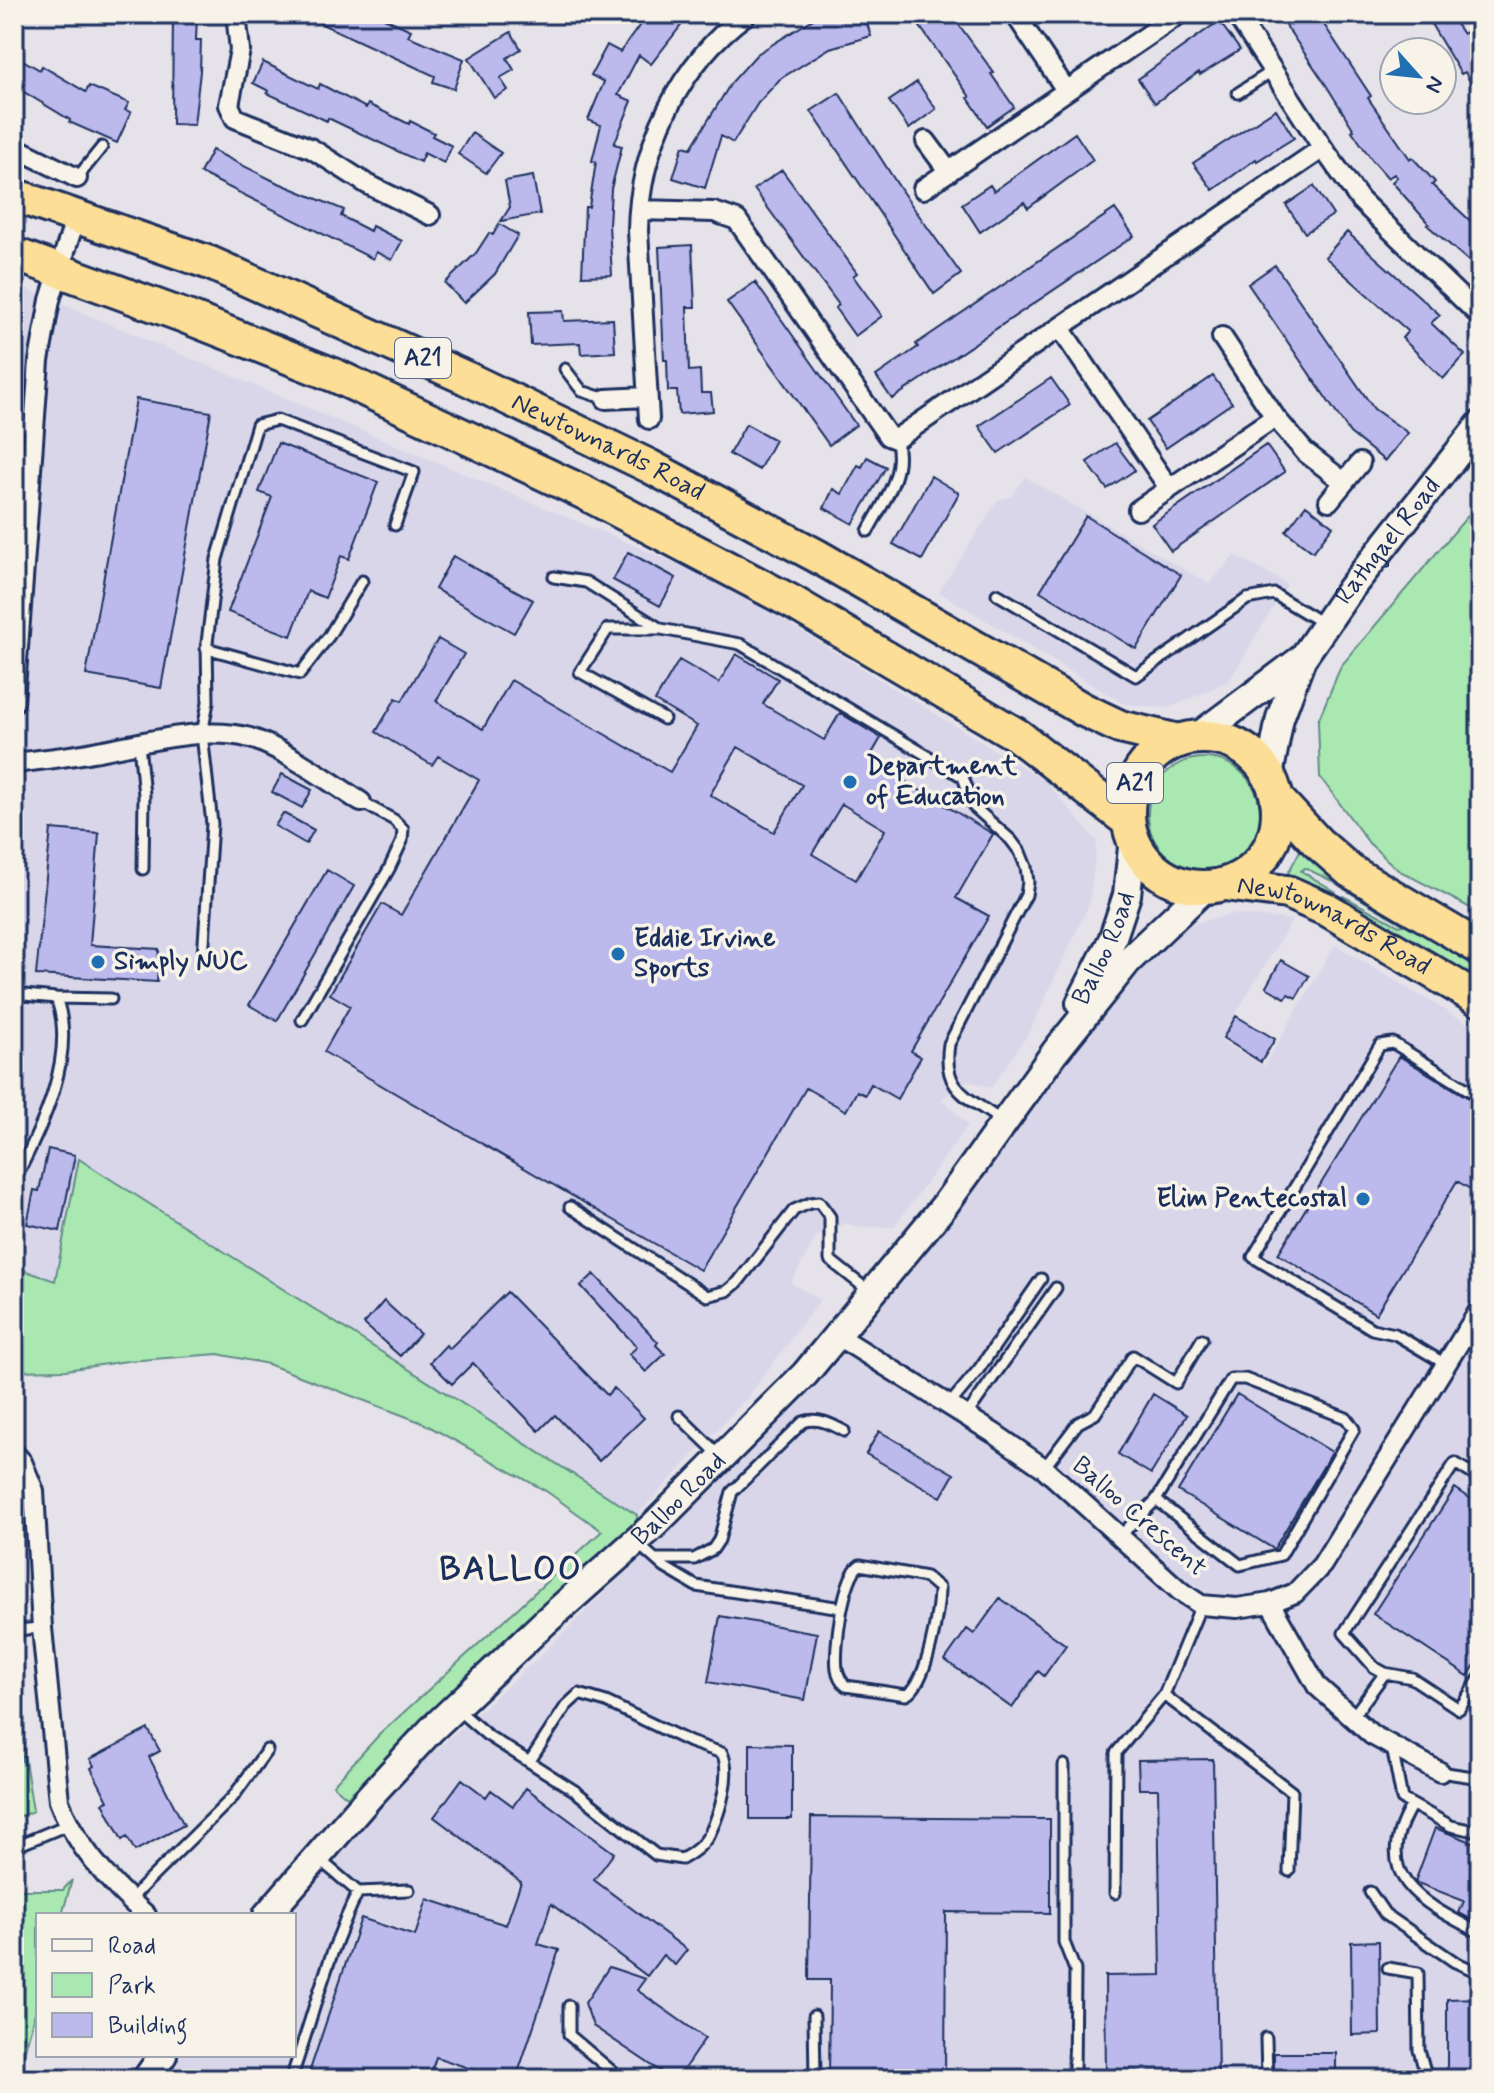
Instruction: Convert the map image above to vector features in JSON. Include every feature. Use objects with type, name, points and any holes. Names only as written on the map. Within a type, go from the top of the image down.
[{"type":"highway","name":"Newtownards Road","points":[[14,195],[210,263],[466,378],[649,466],[803,549],[1084,710],[1120,727],[1188,739]]},
{"type":"highway","name":"Newtownards Road","points":[[14,254],[336,376],[585,493],[792,602],[1017,735],[1131,829]]},
{"type":"highway","name":"A21","points":[[1215,885],[1187,885],[1168,879],[1147,861],[1131,829],[1130,796],[1140,772],[1156,753],[1188,739],[1217,738],[1235,744],[1255,757],[1273,788]]},
{"type":"highway","name":"Newtownards Road","points":[[1273,788],[1317,842],[1350,871],[1480,948]]},
{"type":"highway","points":[[1215,885],[1245,874],[1261,860],[1272,842],[1277,821],[1273,788]]},
{"type":"highway","name":"Newtownards Road","points":[[1215,885],[1287,892],[1328,910],[1480,1000]]},
{"type":"street","points":[[236,14],[240,50],[229,105],[235,118],[312,149],[367,184],[430,215]]},
{"type":"street","points":[[649,419],[639,210],[650,151],[673,98],[702,56],[747,14]]},
{"type":"street","points":[[1015,14],[1066,90]]},
{"type":"street","points":[[923,189],[1179,14]]},
{"type":"street","points":[[1236,14],[1360,200],[1480,316]]},
{"type":"street","points":[[926,141],[949,172]]},
{"type":"street","points":[[14,147],[77,178]]},
{"type":"street","points":[[639,210],[714,212],[737,220],[888,436],[896,439],[1323,148]]},
{"type":"street","points":[[14,702],[39,361],[58,269],[76,216]]},
{"type":"street","points":[[1060,328],[1169,488]]},
{"type":"street","points":[[1222,337],[1275,417],[1305,452],[1344,482]]},
{"type":"street","points":[[606,399],[647,397]]},
{"type":"street","points":[[1138,510],[1275,417]]},
{"type":"street","name":"Rathgael Road","points":[[1273,788],[1280,718],[1302,659],[1324,624],[1480,425]]},
{"type":"street","points":[[1329,501],[1360,463]]},
{"type":"street","name":"Rathgael Road","points":[[1188,739],[1302,659]]},
{"type":"street","points":[[14,763],[202,734],[228,734],[253,739],[361,802]]},
{"type":"street","name":"Balloo Road","points":[[1055,1052],[1112,940],[1127,895],[1131,829]]},
{"type":"street","name":"Balloo Road","points":[[269,1913],[380,1785],[455,1708],[545,1622],[645,1550],[722,1457],[805,1374],[838,1336],[944,1206],[1055,1052],[1128,961],[1215,885]]},
{"type":"street","name":"Balloo Crescent","points":[[838,1336],[1044,1468],[1180,1591],[1201,1605],[1237,1608],[1270,1603],[1295,1593],[1322,1565],[1480,1309]]},
{"type":"street","points":[[14,1453],[22,1462],[34,1491],[55,1781],[67,1825],[117,1888],[144,1913]]},
{"type":"street","points":[[1270,1603],[1317,1686],[1372,1735],[1440,1772]]},
{"type":"street","points":[[146,2079],[162,2057]]},
{"type":"lane","points":[[1238,93],[1274,70]]},
{"type":"lane","points":[[77,178],[102,147]]},
{"type":"lane","points":[[565,369],[582,391],[606,399]]},
{"type":"lane","points":[[203,957],[212,824],[202,734],[208,702],[206,648],[217,559],[257,425],[277,420],[414,472],[395,525]]},
{"type":"lane","points":[[14,425],[35,428]]},
{"type":"lane","points":[[868,531],[897,476],[901,455],[896,439]]},
{"type":"lane","points":[[554,577],[586,582],[661,629]]},
{"type":"lane","points":[[206,648],[300,674],[329,636],[362,581]]},
{"type":"lane","points":[[997,594],[1136,676],[1247,599],[1274,594],[1324,624]]},
{"type":"lane","points":[[664,719],[580,672],[608,629],[661,629],[740,644],[957,772],[969,788],[974,807],[1011,840],[1026,867],[1026,895],[949,1044],[947,1061],[948,1077],[954,1086],[1005,1124]]},
{"type":"lane","points":[[139,744],[144,795],[143,869]]},
{"type":"lane","points":[[302,1020],[402,841],[403,829],[394,820],[361,802]]},
{"type":"lane","points":[[14,994],[111,999]]},
{"type":"lane","points":[[14,1181],[44,1118],[53,1089],[65,1031],[56,998]]},
{"type":"lane","points":[[1447,1365],[1395,1334],[1372,1329],[1253,1257],[1380,1045],[1393,1043],[1480,1097]]},
{"type":"lane","points":[[570,1207],[707,1296],[727,1291],[738,1282],[794,1210],[819,1202],[830,1217],[830,1260],[872,1294]]},
{"type":"lane","points":[[949,1405],[979,1369],[1041,1279]]},
{"type":"lane","points":[[966,1416],[1056,1288]]},
{"type":"lane","points":[[1044,1468],[1078,1423],[1095,1414],[1133,1356],[1176,1383],[1202,1339]]},
{"type":"lane","points":[[1119,1537],[1156,1500],[1231,1379],[1245,1379],[1346,1418],[1354,1429],[1281,1555],[1240,1565],[1156,1500]]},
{"type":"lane","points":[[679,1416],[722,1457]]},
{"type":"lane","points":[[645,1550],[694,1559],[713,1549],[719,1540],[732,1492],[803,1422],[828,1423],[844,1431]]},
{"type":"lane","points":[[1480,1479],[1455,1463],[1344,1633],[1374,1667],[1385,1673],[1412,1678],[1459,1709],[1480,1678]]},
{"type":"lane","points":[[645,1550],[678,1577],[696,1586],[842,1608]]},
{"type":"lane","points":[[860,1565],[926,1577],[939,1588],[939,1601],[922,1675],[912,1692],[896,1695],[846,1686],[841,1681],[837,1670],[842,1608],[850,1575],[860,1565]]},
{"type":"lane","points":[[1115,1893],[1116,1753],[1164,1695],[1201,1605]]},
{"type":"lane","points":[[14,1630],[42,1628]]},
{"type":"lane","points":[[1351,1719],[1385,1673]]},
{"type":"lane","points":[[455,1708],[487,1735],[575,1791],[656,1855],[682,1859],[699,1848],[710,1833],[727,1777],[722,1753],[690,1742],[606,1702],[579,1694],[566,1706],[530,1761]]},
{"type":"lane","points":[[1164,1695],[1292,1792],[1289,1871]]},
{"type":"lane","points":[[1392,1747],[1402,1799],[1451,1826],[1480,1832]]},
{"type":"lane","points":[[129,1900],[233,1797],[267,1750]]},
{"type":"lane","points":[[1064,1765],[1064,1942],[1075,1970],[1074,2079]]},
{"type":"lane","points":[[1440,1772],[1477,1778],[1480,1767]]},
{"type":"lane","points":[[1411,1806],[1397,1840],[1396,1866],[1411,1890],[1443,1913],[1480,1933]]},
{"type":"lane","points":[[14,1847],[67,1825]]},
{"type":"lane","points":[[317,1856],[358,1892],[409,1890]]},
{"type":"lane","points":[[291,2079],[344,1919],[358,1892]]},
{"type":"lane","points":[[1370,1892],[1385,1914],[1455,1962],[1480,1973]]},
{"type":"lane","points":[[1388,1968],[1418,1973],[1419,2050],[1427,2079]]},
{"type":"lane","points":[[569,2006],[569,2035],[621,2079]]},
{"type":"lane","points":[[814,2016],[815,2079]]},
{"type":"lane","points":[[1266,2038],[1267,2079]]},
{"type":"shaded area","points":[[14,284],[723,583],[1046,782],[1097,841],[1089,904],[1030,1031],[991,1088],[967,1080],[942,1099],[968,1125],[894,1227],[858,1227],[846,1223],[816,1237],[791,1283],[820,1300],[747,1398],[637,1515],[80,1160],[55,1281],[14,1267]]},
{"type":"shaded area","points":[[1025,477],[1209,584],[1235,555],[1287,584],[1229,681],[1169,708],[1124,704],[939,592],[998,500],[1011,497]]},
{"type":"shaded area","points":[[1233,914],[1292,920],[1220,1040],[1264,1066],[1335,945],[1480,1031],[1480,2079],[159,2079],[175,2057],[296,2057],[296,1913],[286,1913],[363,1816],[536,1660],[829,1371],[1043,1082],[1124,981],[1182,926]]},
{"type":"green space","points":[[1476,506],[1480,508],[1480,913],[1398,870],[1369,843],[1320,777],[1318,721],[1341,666]]},
{"type":"green space","points":[[1204,758],[1225,762],[1244,774],[1256,793],[1260,814],[1256,835],[1244,854],[1225,866],[1204,870],[1183,866],[1164,854],[1152,835],[1148,814],[1152,793],[1164,774],[1183,762]]},
{"type":"green space","points":[[1301,849],[1315,863],[1342,881],[1340,885],[1305,868],[1301,871],[1336,892],[1333,898],[1287,875]]},
{"type":"green space","points":[[1346,884],[1480,964],[1480,985],[1338,901],[1343,896],[1399,926],[1404,925],[1344,889]]},
{"type":"green space","points":[[79,1159],[637,1515],[636,1528],[347,1797],[333,1785],[379,1735],[602,1531],[546,1491],[423,1423],[268,1364],[218,1354],[127,1361],[66,1370],[14,1371],[14,1267],[55,1281]]},
{"type":"green space","points":[[14,1714],[18,1716],[33,1811],[14,1819]]},
{"type":"green space","points":[[72,1880],[63,1913],[36,1913],[36,2009],[17,2079],[14,2079],[14,1890],[63,1890]]},
{"type":"building","points":[[173,14],[197,14],[196,40],[201,40],[194,125],[172,124]]},
{"type":"building","points":[[300,14],[375,14],[411,30],[408,36],[464,59],[454,89],[433,82],[435,76]]},
{"type":"building","points":[[648,14],[690,14],[651,64],[639,55],[618,95],[632,101],[614,144],[622,146],[611,189],[609,225],[612,275],[582,276],[585,207],[589,207],[596,162],[592,161],[601,125],[588,120],[604,82],[591,75],[607,45],[620,52]]},
{"type":"building","points":[[830,14],[864,14],[871,36],[830,48],[780,79],[758,103],[733,143],[721,136],[705,188],[673,178],[683,146],[691,148],[731,83],[757,54],[815,18]]},
{"type":"building","points":[[911,14],[951,14],[994,73],[991,74],[1014,107],[987,126]]},
{"type":"building","points":[[1278,14],[1317,14],[1371,96],[1368,98],[1378,116],[1410,159],[1412,157],[1435,182],[1432,185],[1480,230],[1480,271],[1427,225],[1392,182],[1397,177],[1394,174],[1388,178],[1372,160]]},
{"type":"building","points":[[1425,14],[1449,14],[1463,34],[1467,31],[1480,53],[1480,101],[1465,72],[1461,74],[1458,69],[1458,36],[1438,36]]},
{"type":"building","points":[[1219,21],[1240,50],[1200,75],[1199,72],[1155,103],[1138,79]]},
{"type":"building","points":[[511,32],[521,49],[507,58],[514,70],[500,78],[508,90],[494,98],[469,58]]},
{"type":"building","points":[[21,59],[40,70],[42,66],[86,92],[89,86],[129,103],[125,110],[131,112],[117,143],[69,122],[14,86],[14,71]]},
{"type":"building","points":[[263,62],[318,89],[320,84],[366,108],[368,104],[434,133],[432,136],[452,146],[444,163],[424,153],[420,162],[267,93],[269,91],[253,83]]},
{"type":"building","points":[[917,82],[936,109],[909,129],[889,101]]},
{"type":"building","points":[[839,93],[903,193],[961,274],[934,294],[811,111]]},
{"type":"building","points":[[1276,109],[1294,138],[1256,159],[1213,190],[1193,163]]},
{"type":"building","points":[[472,133],[501,153],[486,173],[458,154]]},
{"type":"building","points":[[1075,133],[1093,160],[1028,208],[1024,202],[980,232],[962,204],[990,185],[994,191]]},
{"type":"building","points":[[212,150],[274,181],[344,210],[341,216],[370,231],[372,226],[402,241],[392,260],[376,252],[373,259],[200,173]]},
{"type":"building","points":[[782,170],[857,273],[853,276],[882,316],[855,336],[835,308],[839,305],[754,189]]},
{"type":"building","points":[[533,176],[540,214],[501,221],[510,207],[505,181]]},
{"type":"building","points":[[1314,186],[1333,215],[1305,233],[1286,205]]},
{"type":"building","points":[[1115,209],[1134,236],[892,399],[876,376],[918,347],[916,344]]},
{"type":"building","points":[[499,224],[518,235],[495,274],[464,303],[445,283],[476,253],[489,233],[493,235]]},
{"type":"building","points":[[1347,232],[1440,315],[1431,323],[1465,355],[1443,379],[1402,338],[1408,331],[1325,257]]},
{"type":"building","points":[[692,245],[695,307],[687,307],[689,371],[700,370],[701,393],[711,393],[713,411],[679,414],[677,391],[668,391],[667,360],[664,360],[659,247]]},
{"type":"building","points":[[1275,265],[1374,409],[1408,433],[1385,461],[1350,433],[1248,284]]},
{"type":"building","points":[[755,282],[856,425],[829,445],[727,302]]},
{"type":"building","points":[[563,311],[564,321],[613,319],[615,352],[581,354],[580,343],[531,345],[529,312]]},
{"type":"building","points":[[1213,376],[1232,403],[1166,448],[1147,421]]},
{"type":"building","points":[[1051,378],[1070,405],[998,453],[979,426]]},
{"type":"building","points":[[136,399],[211,412],[161,688],[86,675]]},
{"type":"building","points":[[746,424],[775,440],[759,470],[729,454]]},
{"type":"building","points":[[278,443],[378,482],[349,559],[341,556],[325,598],[308,591],[291,636],[228,612],[272,497],[259,492]]},
{"type":"building","points":[[1115,443],[1135,470],[1107,489],[1087,462]]},
{"type":"building","points":[[1266,445],[1285,472],[1171,551],[1152,524]]},
{"type":"building","points":[[867,457],[886,467],[853,524],[824,508],[833,489],[842,494],[858,465],[862,467]]},
{"type":"building","points":[[931,476],[959,493],[922,560],[893,544]]},
{"type":"building","points":[[1306,505],[1333,526],[1313,552],[1286,531]]},
{"type":"building","points":[[1086,516],[1181,575],[1136,649],[1040,591]]},
{"type":"building","points":[[628,552],[676,578],[660,606],[613,580]]},
{"type":"building","points":[[453,556],[533,600],[514,633],[435,589]]},
{"type":"building","name":"Eddie Irvine Sports","points":[[438,639],[464,654],[436,701],[483,729],[511,680],[670,772],[697,726],[655,701],[679,660],[719,683],[736,654],[778,679],[763,704],[824,740],[840,713],[881,738],[870,757],[893,771],[891,773],[993,834],[956,898],[989,916],[911,1051],[921,1057],[897,1099],[871,1084],[865,1095],[857,1091],[846,1111],[806,1088],[700,1270],[324,1052],[350,1006],[330,994],[382,904],[401,915],[479,780],[438,756],[432,765],[376,732],[396,698],[402,701]],"holes":[[[738,747],[802,785],[774,832],[710,795]],[[842,804],[885,830],[856,880],[812,854]]]},
{"type":"building","points":[[282,774],[312,790],[302,808],[272,792]]},
{"type":"building","points":[[283,813],[314,830],[306,844],[275,826]]},
{"type":"building","points":[[51,829],[99,833],[90,945],[159,949],[157,982],[36,975]]},
{"type":"building","points":[[327,870],[354,886],[277,1021],[249,1005]]},
{"type":"building","points":[[1281,960],[1309,976],[1296,998],[1288,994],[1285,998],[1266,987]]},
{"type":"building","points":[[1236,1016],[1275,1039],[1261,1062],[1223,1038]]},
{"type":"building","points":[[1399,1056],[1480,1105],[1480,1195],[1457,1181],[1376,1314],[1278,1254]]},
{"type":"building","points":[[48,1149],[75,1155],[60,1231],[27,1224],[34,1190],[39,1191]]},
{"type":"building","points":[[594,1274],[658,1342],[656,1345],[665,1354],[646,1372],[629,1354],[637,1347],[581,1286]]},
{"type":"building","points":[[507,1292],[607,1395],[614,1388],[644,1418],[599,1461],[555,1415],[539,1431],[473,1363],[452,1384],[430,1362],[446,1345],[449,1349]]},
{"type":"building","points":[[384,1301],[420,1334],[400,1356],[364,1324]]},
{"type":"building","points":[[1153,1394],[1187,1415],[1151,1474],[1118,1454]]},
{"type":"building","points":[[1237,1394],[1332,1452],[1274,1549],[1178,1491]]},
{"type":"building","points":[[879,1431],[954,1474],[941,1497],[866,1454]]},
{"type":"building","points":[[1455,1488],[1480,1505],[1480,1657],[1468,1676],[1373,1614]]},
{"type":"building","points":[[1000,1598],[1066,1645],[1044,1676],[1038,1671],[1012,1708],[945,1660],[967,1629],[974,1634]]},
{"type":"building","points":[[720,1616],[817,1633],[805,1700],[708,1682]]},
{"type":"building","points":[[148,1729],[160,1751],[149,1757],[184,1825],[135,1851],[127,1837],[122,1840],[103,1803],[108,1801],[91,1768],[94,1766],[90,1759]]},
{"type":"building","points":[[750,1744],[792,1745],[792,1819],[750,1819]]},
{"type":"building","points":[[1213,1759],[1218,2079],[1106,2079],[1105,1976],[1161,1975],[1158,1789],[1139,1789],[1138,1760]]},
{"type":"building","points":[[462,1779],[486,1797],[491,1790],[513,1806],[526,1788],[614,1853],[594,1880],[687,1950],[675,1965],[663,1955],[647,1976],[551,1904],[538,1944],[559,1950],[516,2079],[501,2079],[436,2057],[429,2079],[307,2079],[361,1918],[415,1936],[427,1899],[506,1925],[521,1882],[434,1817]]},
{"type":"building","points":[[811,1817],[1050,1819],[1050,1913],[946,1912],[945,2079],[829,2079],[830,1980],[809,1980]]},
{"type":"building","points":[[1435,1828],[1480,1845],[1480,1924],[1459,1913],[1464,1901],[1415,1882]]},
{"type":"building","points":[[1379,1941],[1380,2034],[1352,2035],[1351,1942]]},
{"type":"building","points":[[609,1967],[645,1979],[637,1990],[705,2038],[677,2079],[672,2079],[593,2026],[585,2003]]},
{"type":"building","points":[[1480,1998],[1480,2079],[1447,2079],[1447,1999]]},
{"type":"building","points":[[1274,2053],[1336,2053],[1336,2079],[1274,2079]]},
{"type":"waterway","points":[[14,1759],[22,1759]]},
{"type":"place","name":"Department of Education","points":[[850,782]]},
{"type":"place","name":"Eddie Irvine Sports","points":[[618,954]]},
{"type":"place","name":"Simply NUC","points":[[98,962]]},
{"type":"place","name":"Elim Pentecostal","points":[[1363,1199]]},
{"type":"district","name":"BALLOO","points":[[511,1569]]}]
